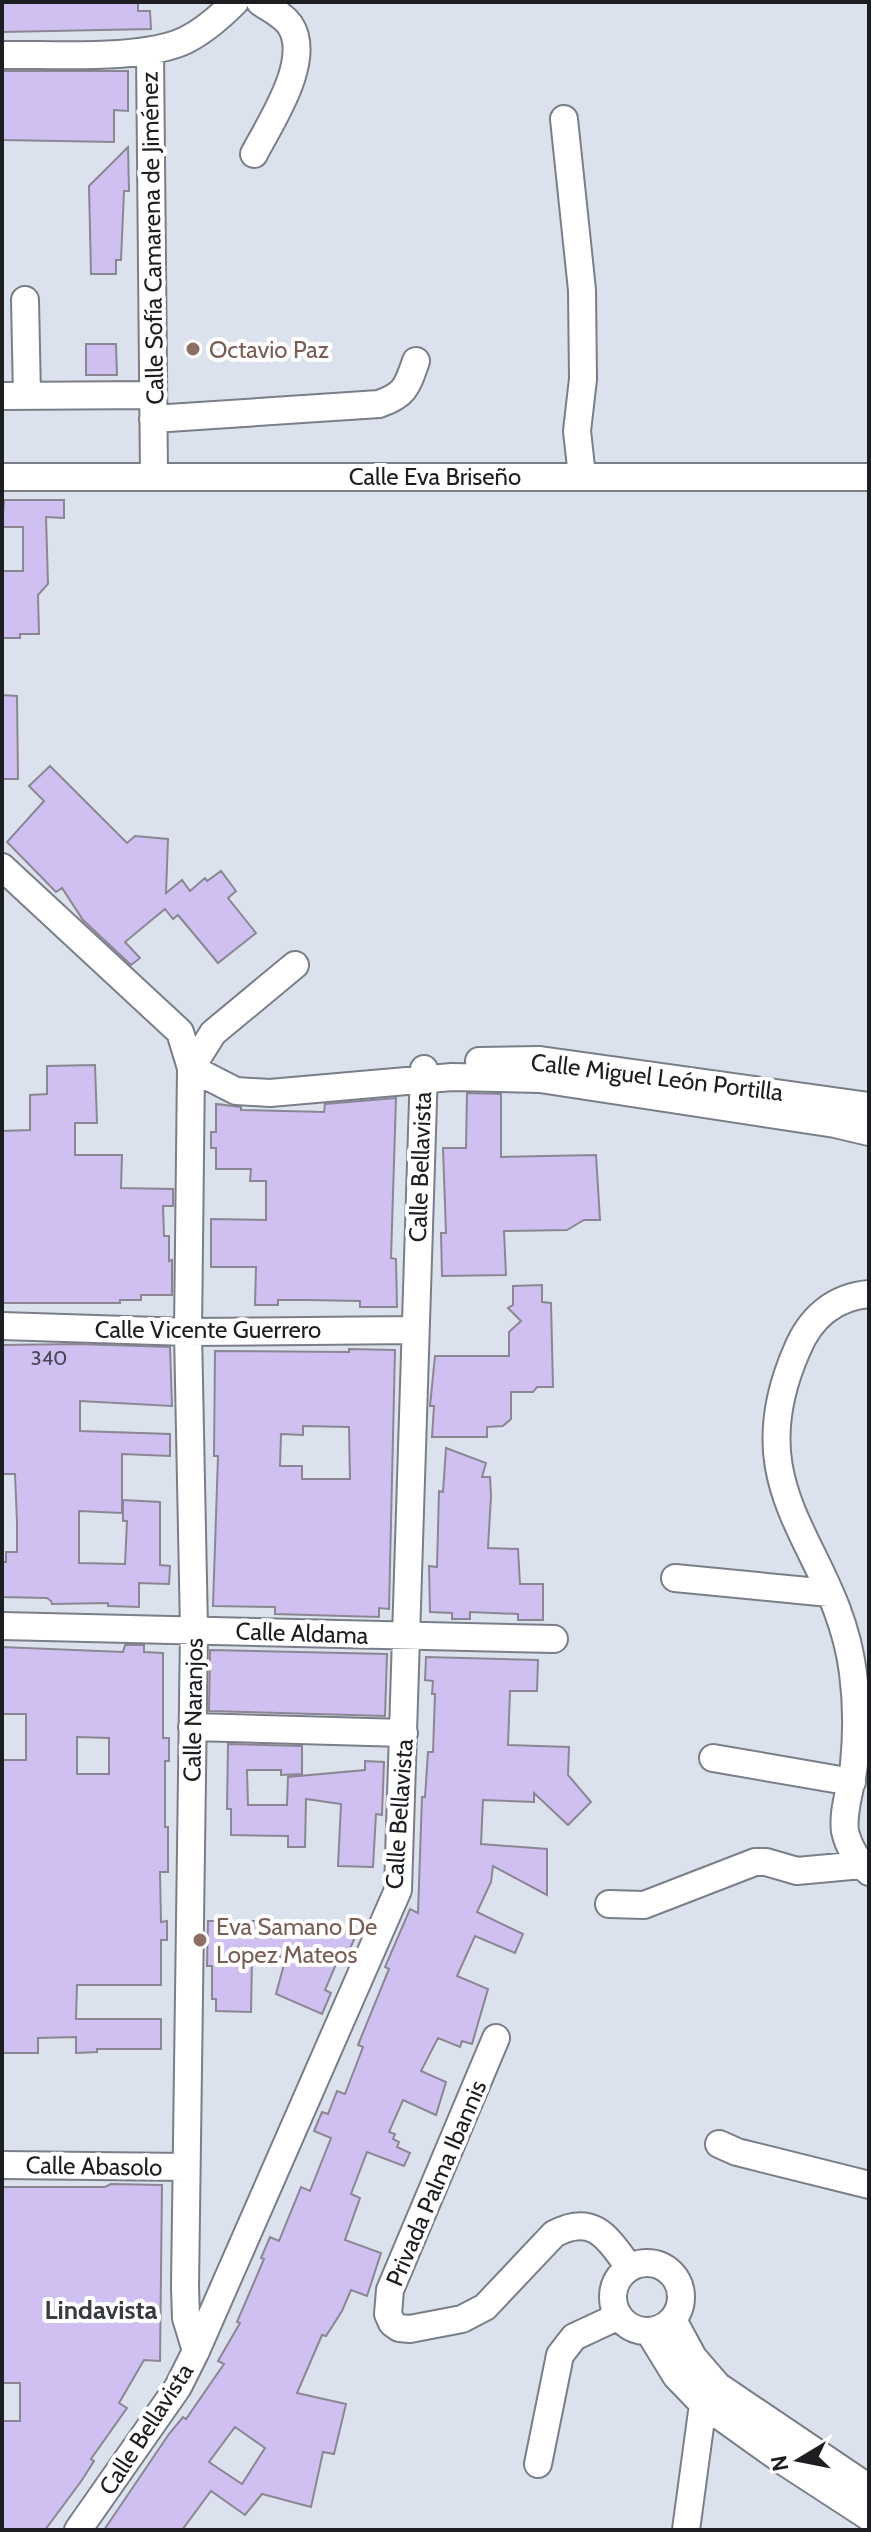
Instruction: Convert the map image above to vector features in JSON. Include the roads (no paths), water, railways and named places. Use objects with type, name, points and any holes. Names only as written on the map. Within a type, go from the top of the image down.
[{"type":"street","name":"Calle Sofía Camarena de Jiménez","points":[[154,476],[150,52],[186,40],[221,16],[235,2]]},
{"type":"street","points":[[254,154],[294,76],[296,45],[291,26],[260,2]]},
{"type":"street","points":[[2,55],[150,52]]},
{"type":"street","points":[[564,119],[582,290],[583,379],[577,431],[582,476]]},
{"type":"street","points":[[25,300],[15,396],[153,407],[379,404],[398,397],[410,380],[416,361]]},
{"type":"street","name":"Calle Eva Briseño","points":[[2,477],[869,477]]},
{"type":"street","points":[[2,867],[180,1032],[191,1068]]},
{"type":"street","points":[[191,1068],[213,1033],[295,965]]},
{"type":"street","name":"Calle Miguel León Portilla","points":[[191,1068],[236,1091],[270,1093],[415,1076],[452,1061],[540,1060],[838,1112],[869,1106]]},
{"type":"street","name":"Calle Naranjos","points":[[191,1068],[188,1332],[194,1630],[186,2318],[196,2351]]},
{"type":"street","name":"Calle Bellavista","points":[[78,2530],[178,2387],[196,2351],[398,1890],[408,1636],[415,1076]]},
{"type":"street","name":"Calle Miguel León Portilla","points":[[838,1112],[869,1132]]},
{"type":"street","points":[[609,1904],[644,1905],[755,1862],[797,1871],[865,1869],[846,1834],[845,1820],[852,1782],[856,1720],[853,1670],[845,1631],[786,1499],[777,1454],[777,1408],[805,1331],[821,1313],[837,1303],[854,1295],[869,1294]]},
{"type":"street","name":"Calle Vicente Guerrero","points":[[2,1326],[188,1332],[414,1330]]},
{"type":"street","points":[[675,1578],[829,1593]]},
{"type":"street","name":"Calle Aldama","points":[[2,1626],[554,1639]]},
{"type":"street","points":[[192,1727],[404,1733]]},
{"type":"street","points":[[713,1758],[852,1782]]},
{"type":"street","name":"Privada Palma Ibannis","points":[[496,2038],[390,2290],[388,2314],[392,2323],[399,2328],[410,2329],[462,2319],[485,2307],[554,2234],[566,2227],[589,2226],[607,2236],[629,2267]]},
{"type":"street","points":[[719,2144],[737,2152],[869,2185]]},
{"type":"street","name":"Calle Abasolo","points":[[2,2165],[186,2167]]},
{"type":"street","points":[[653,2263],[664,2267],[674,2275],[680,2286],[682,2298],[679,2310],[673,2320],[662,2328],[649,2332],[627,2325],[619,2316],[614,2306],[615,2284],[629,2267],[653,2263]]},
{"type":"street","points":[[538,2464],[560,2355],[574,2337],[619,2316]]},
{"type":"street","points":[[673,2320],[711,2395],[783,2461],[868,2518]]},
{"type":"street","points":[[649,2332],[676,2376],[792,2439],[869,2488]]},
{"type":"street","points":[[686,2530],[711,2395]]},
{"type":"place","name":"Octavio Paz","points":[[193,349]]},
{"type":"place","name":"Eva Samano De Lopez Mateos","points":[[200,1940]]},
{"type":"district","name":"Lindavista","points":[[101,2310]]}]
